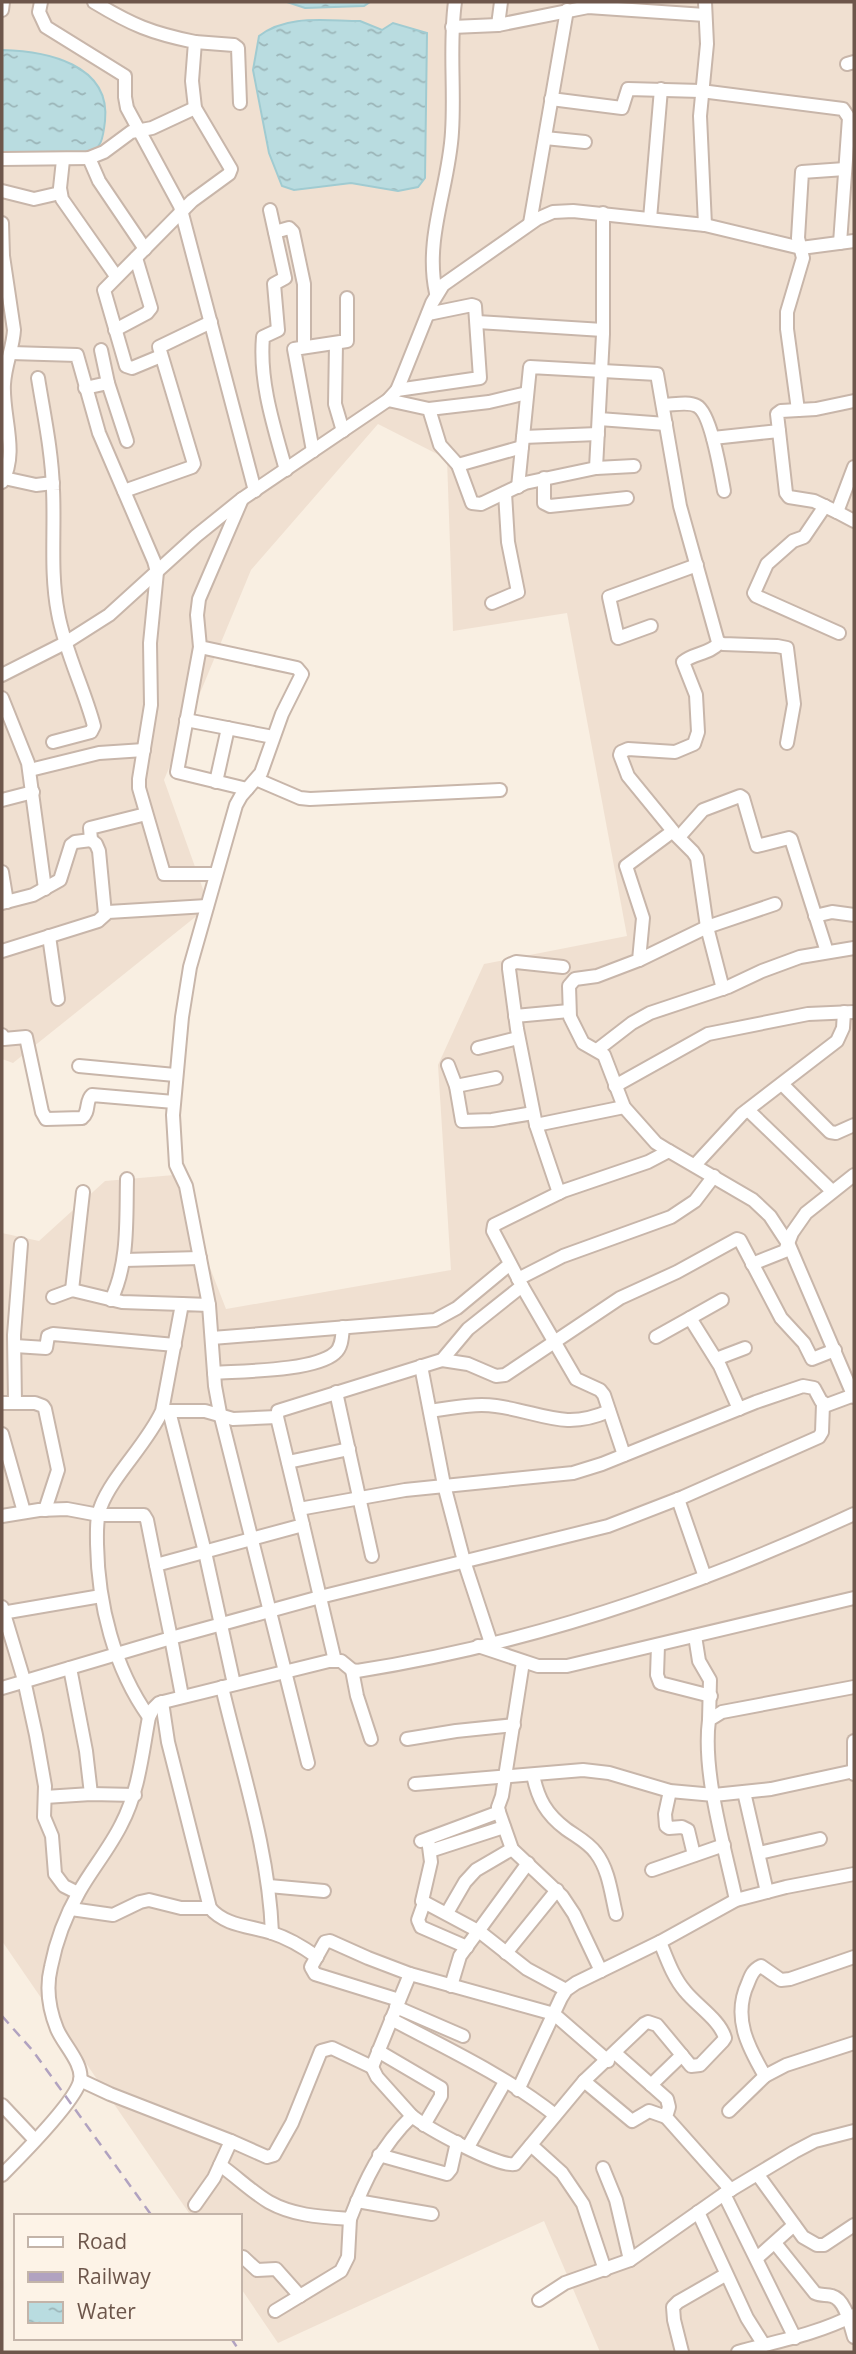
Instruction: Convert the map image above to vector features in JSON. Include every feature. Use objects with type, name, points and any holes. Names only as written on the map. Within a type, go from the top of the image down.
[{"type":"street","points":[[2,10],[4,2]]},
{"type":"street","points":[[41,2],[39,12],[46,27],[125,76],[125,103],[182,214],[255,491]]},
{"type":"street","points":[[94,2],[133,25],[153,33],[194,42],[234,45],[238,48],[240,103]]},
{"type":"street","points":[[436,293],[432,275],[432,244],[443,194],[452,131],[452,27],[455,2]]},
{"type":"street","points":[[498,25],[501,2]]},
{"type":"street","points":[[705,2],[707,44],[700,116],[705,225]]},
{"type":"street","points":[[452,27],[498,25],[581,5],[705,15]]},
{"type":"street","points":[[530,223],[567,10]]},
{"type":"street","points":[[161,356],[128,368],[104,290],[198,196],[231,172],[195,108],[192,81],[194,42]]},
{"type":"street","points":[[551,99],[622,108],[628,89],[661,89],[846,110],[849,118],[845,169],[849,185],[840,243]]},
{"type":"street","points":[[650,219],[661,89]]},
{"type":"street","points":[[2,159],[89,158],[104,152],[131,132],[152,128],[195,108]]},
{"type":"street","points":[[545,138],[585,142]]},
{"type":"street","points":[[89,158],[140,254],[151,308],[147,313],[115,330]]},
{"type":"street","points":[[63,160],[60,193],[65,204],[116,276]]},
{"type":"street","points":[[798,410],[787,312],[803,258],[797,239],[802,172],[845,169]]},
{"type":"street","points":[[2,191],[34,199],[60,193]]},
{"type":"street","points":[[270,210],[285,278],[274,284],[278,330],[263,337],[262,358],[271,416],[286,470]]},
{"type":"street","points":[[392,395],[436,293],[451,277],[530,223],[553,212],[603,214],[705,225],[801,248],[854,241]]},
{"type":"street","points":[[596,468],[603,330],[603,214]]},
{"type":"street","points":[[2,223],[3,256],[14,330],[4,392],[10,449],[3,480],[36,485],[53,483]]},
{"type":"street","points":[[275,232],[289,228],[293,232],[304,284],[304,347]]},
{"type":"street","points":[[313,451],[294,351],[296,348],[345,343],[348,339],[347,298]]},
{"type":"street","points":[[2,675],[65,643],[109,615],[196,536],[242,499],[392,395],[480,378],[476,308],[472,305],[428,314]]},
{"type":"street","points":[[124,491],[192,467],[195,462],[159,347],[211,322]]},
{"type":"street","points":[[477,322],[603,330]]},
{"type":"street","points":[[336,344],[335,404],[343,431]]},
{"type":"street","points":[[101,350],[108,383],[127,441]]},
{"type":"street","points":[[11,353],[76,354],[99,433],[157,572],[150,643],[151,705],[139,779],[146,814],[164,874],[216,874]]},
{"type":"street","points":[[518,487],[529,371],[532,366],[657,374],[680,506],[719,643]]},
{"type":"street","points":[[38,378],[53,483],[53,581],[65,643],[93,723],[93,730],[53,742]]},
{"type":"street","points":[[85,388],[108,383]]},
{"type":"street","points":[[392,395],[429,409],[489,402],[527,393]]},
{"type":"street","points":[[854,401],[779,412],[788,496],[814,501],[854,521]]},
{"type":"street","points":[[663,405],[697,406],[702,410],[713,438],[724,491]]},
{"type":"street","points":[[429,409],[440,445],[458,465],[472,503],[481,503],[544,478],[596,468],[634,466]]},
{"type":"street","points":[[599,419],[666,424]]},
{"type":"street","points":[[713,438],[779,431]]},
{"type":"street","points":[[458,465],[522,442],[598,434]]},
{"type":"street","points":[[839,633],[754,595],[767,564],[793,541],[804,537],[831,509],[854,467]]},
{"type":"street","points":[[544,478],[544,503],[550,506],[627,498]]},
{"type":"street","points":[[492,603],[518,592],[508,542],[505,493]]},
{"type":"street","points":[[242,499],[199,599],[197,615],[200,647],[177,772],[247,789]]},
{"type":"street","points":[[651,626],[618,638],[609,597],[697,565]]},
{"type":"street","points":[[723,989],[707,927],[697,858],[628,776],[620,755],[628,749],[675,752],[694,744],[698,732],[696,695],[683,662],[713,649],[719,643],[786,648],[794,704],[788,743]]},
{"type":"street","points":[[200,647],[300,669],[301,676],[273,737],[258,780],[247,789],[236,805],[206,905],[190,967],[175,1075],[174,1156],[186,1186],[209,1305],[214,1373],[221,1415],[283,1672],[308,1763]]},
{"type":"street","points":[[2,698],[23,746],[30,770],[45,888]]},
{"type":"street","points":[[186,720],[273,737]]},
{"type":"street","points":[[216,782],[228,728]]},
{"type":"street","points":[[30,770],[99,752],[144,750]]},
{"type":"street","points":[[258,780],[300,798],[310,799],[500,790]]},
{"type":"street","points":[[2,800],[33,792]]},
{"type":"street","points":[[639,960],[643,918],[626,866],[676,834],[703,810],[740,796],[743,798],[757,846],[791,839],[827,952]]},
{"type":"street","points":[[91,840],[90,828],[146,814]]},
{"type":"street","points":[[2,872],[4,902],[33,895],[62,877],[71,845],[91,840],[99,851],[105,914]]},
{"type":"street","points":[[775,904],[707,927],[639,960],[597,976],[572,981],[569,986],[569,1011],[583,1043],[604,1055],[624,1107],[656,1143],[753,1200],[770,1216],[789,1245],[854,1396],[823,1404]]},
{"type":"street","points":[[2,951],[98,921],[113,911],[206,905]]},
{"type":"street","points":[[815,916],[832,912],[854,915]]},
{"type":"street","points":[[49,936],[58,999]]},
{"type":"street","points":[[597,1050],[632,1023],[650,1013],[723,989],[783,963],[854,948]]},
{"type":"street","points":[[559,1193],[535,1119],[518,1038],[509,965],[516,962],[563,967]]},
{"type":"street","points":[[515,1016],[569,1011]]},
{"type":"street","points":[[615,1086],[708,1034],[808,1014],[849,1012],[837,1041],[748,1110],[695,1165]]},
{"type":"street","points":[[2,1035],[4,1040],[24,1035],[27,1039],[42,1112],[46,1119],[82,1118],[92,1096],[174,1102]]},
{"type":"street","points":[[478,1048],[518,1038]]},
{"type":"street","points":[[448,1065],[456,1086],[463,1121],[535,1119],[624,1107]]},
{"type":"street","points":[[79,1066],[175,1075]]},
{"type":"street","points":[[456,1086],[496,1078]]},
{"type":"street","points":[[782,1084],[830,1132],[836,1133],[854,1125]]},
{"type":"street","points":[[748,1110],[832,1191]]},
{"type":"street","points":[[624,1455],[604,1395],[600,1390],[576,1379],[552,1342],[493,1231],[494,1225],[559,1193],[669,1152]]},
{"type":"street","points":[[752,1264],[785,1251],[792,1233],[806,1213],[854,1175]]},
{"type":"street","points":[[442,1360],[468,1329],[520,1282],[563,1256],[671,1217],[695,1201],[714,1176]]},
{"type":"street","points":[[111,1300],[124,1260],[127,1179]]},
{"type":"street","points":[[72,1290],[83,1192]]},
{"type":"street","points":[[335,1661],[277,1417],[280,1409],[442,1360],[468,1364],[500,1376],[620,1298],[677,1272],[734,1240],[740,1241],[781,1318],[804,1343],[812,1359],[835,1350]]},
{"type":"street","points":[[21,1244],[15,1346],[8,1403],[40,1404],[45,1409],[58,1470],[45,1510]]},
{"type":"street","points":[[124,1260],[200,1258]]},
{"type":"street","points":[[212,1338],[435,1320],[457,1308],[510,1264]]},
{"type":"street","points":[[53,1297],[72,1290],[93,1293],[111,1300],[209,1305]]},
{"type":"street","points":[[656,1337],[722,1300]]},
{"type":"street","points":[[149,1717],[135,1698],[118,1655],[101,1596],[97,1559],[99,1515],[108,1494],[165,1411],[182,1304]]},
{"type":"street","points":[[690,1318],[716,1359],[739,1409]]},
{"type":"street","points":[[214,1373],[303,1366],[320,1362],[329,1358],[339,1348],[343,1327]]},
{"type":"street","points":[[15,1346],[46,1348],[50,1334],[175,1345]]},
{"type":"street","points":[[716,1359],[746,1348]]},
{"type":"street","points":[[421,1366],[444,1485],[484,1644]]},
{"type":"street","points":[[2,1688],[320,1597],[608,1526],[678,1499],[819,1437],[822,1432],[823,1404],[814,1388],[807,1385],[573,1473],[444,1485],[299,1509]]},
{"type":"street","points":[[336,1392],[372,1556]]},
{"type":"street","points":[[430,1411],[481,1405],[569,1421],[593,1418],[609,1411]]},
{"type":"street","points":[[165,1411],[205,1411],[233,1419],[277,1417]]},
{"type":"street","points":[[165,1411],[205,1552],[221,1624],[228,1686],[269,1886],[272,1933]]},
{"type":"street","points":[[2,1434],[24,1513]]},
{"type":"street","points":[[288,1462],[349,1450]]},
{"type":"street","points":[[678,1499],[705,1577]]},
{"type":"street","points":[[2,1516],[67,1509],[99,1515],[144,1515],[182,1696]]},
{"type":"street","points":[[2,2175],[69,2100],[80,2080],[79,2067],[58,2031],[51,2012],[48,1994],[50,1969],[78,1893],[106,1851],[135,1795],[149,1717],[153,1709],[162,1702],[335,1661],[341,1661],[357,1671],[382,1668],[571,1621],[705,1577],[854,1514]]},
{"type":"street","points":[[156,1565],[303,1525]]},
{"type":"street","points":[[78,1893],[65,1886],[55,1874],[52,1836],[44,1817],[42,1769],[24,1680],[2,1610],[101,1596]]},
{"type":"street","points":[[484,1644],[538,1666],[567,1666],[854,1598]]},
{"type":"street","points":[[695,1636],[699,1661],[710,1680],[710,1760],[714,1795],[736,1900]]},
{"type":"street","points":[[658,1646],[657,1675],[660,1683],[711,1696]]},
{"type":"street","points":[[523,1662],[499,1812],[512,1849],[557,1890],[574,1914],[601,1971]]},
{"type":"street","points":[[70,1668],[81,1720],[91,1794]]},
{"type":"street","points":[[352,1670],[371,1739]]},
{"type":"street","points":[[709,1720],[722,1712],[854,1687]]},
{"type":"street","points":[[162,1702],[168,1742],[210,1908],[226,1920],[272,1933],[317,1956]]},
{"type":"street","points":[[408,1739],[514,1726]]},
{"type":"street","points":[[415,1784],[583,1770],[608,1773],[670,1791],[714,1795],[854,1772],[854,1741]]},
{"type":"street","points":[[533,1775],[542,1805],[566,1829],[585,1841],[602,1862],[608,1875],[616,1914]]},
{"type":"street","points":[[670,1791],[666,1826],[688,1830],[694,1856]]},
{"type":"street","points":[[744,1792],[767,1892]]},
{"type":"street","points":[[45,1797],[135,1795]]},
{"type":"street","points":[[426,1844],[499,1812]]},
{"type":"street","points":[[426,1844],[504,1827]]},
{"type":"street","points":[[759,1853],[820,1839]]},
{"type":"street","points":[[426,1844],[430,1872],[421,1898],[424,1903],[480,1932],[527,1969],[566,1990]]},
{"type":"street","points":[[652,1870],[724,1845]]},
{"type":"street","points":[[447,1913],[465,1882],[476,1870],[512,1849]]},
{"type":"street","points":[[451,1986],[455,1968],[467,1947],[528,1863]]},
{"type":"street","points":[[518,2090],[566,1990],[736,1900],[854,1874]]},
{"type":"street","points":[[269,1886],[324,1891]]},
{"type":"street","points":[[506,1952],[557,1890]]},
{"type":"street","points":[[71,1909],[113,1915],[149,1900],[181,1908],[210,1908]]},
{"type":"street","points":[[424,1903],[418,1920],[421,1927],[467,1947]]},
{"type":"street","points":[[463,2036],[315,1974],[311,1967],[325,1942],[330,1941],[410,1974],[554,2014],[651,2085],[669,2103],[666,2117]]},
{"type":"street","points":[[80,2080],[267,2157],[275,2155],[302,2100],[317,2057],[326,2048],[332,2048],[372,2067],[377,2077],[412,2116],[424,2125],[509,2165],[514,2164],[584,2081],[648,2022],[657,2025],[691,2066],[700,2065],[723,2041],[724,2034],[675,1977],[660,1942]]},
{"type":"street","points":[[765,2076],[750,2049],[741,2022],[744,1990],[752,1973],[761,1966],[781,1980],[790,1979],[854,1957]]},
{"type":"street","points":[[372,2067],[410,1974]]},
{"type":"street","points":[[395,2009],[450,2050],[555,2115]]},
{"type":"street","points":[[729,2112],[765,2076],[786,2064],[854,2043]]},
{"type":"street","points":[[378,2052],[441,2088],[441,2096],[424,2125]]},
{"type":"street","points":[[651,2085],[682,2055]]},
{"type":"street","points":[[584,2081],[632,2121],[649,2111],[666,2117],[727,2192],[795,2338]]},
{"type":"street","points":[[379,2155],[447,2174],[505,2082]]},
{"type":"street","points":[[2,2105],[35,2140]]},
{"type":"street","points":[[275,2311],[332,2277],[345,2265],[350,2219],[357,2201],[379,2155],[412,2116]]},
{"type":"street","points":[[538,2300],[565,2283],[630,2260],[727,2192],[793,2152],[815,2141],[854,2131]]},
{"type":"street","points":[[195,2205],[206,2191],[231,2141]]},
{"type":"street","points":[[531,2145],[562,2173],[583,2204],[605,2270]]},
{"type":"street","points":[[220,2165],[267,2200],[286,2210],[313,2216],[350,2219]]},
{"type":"street","points":[[603,2168],[616,2200],[630,2260]]},
{"type":"street","points":[[758,2175],[803,2237],[817,2245],[824,2245],[854,2225]]},
{"type":"street","points":[[357,2201],[432,2214]]},
{"type":"street","points":[[698,2212],[725,2274],[764,2345]]},
{"type":"street","points":[[757,2258],[794,2225]]},
{"type":"street","points":[[775,2243],[815,2293],[835,2297],[841,2302],[851,2316],[854,2337]]},
{"type":"street","points":[[243,2257],[261,2272],[276,2269],[300,2296]]},
{"type":"street","points":[[682,2352],[673,2307],[725,2274]]},
{"type":"street","points":[[740,2352],[834,2326],[851,2316]]},
{"type":"shaded area","points":[[2,2],[854,2],[854,2352],[600,2352],[544,2221],[278,2343],[242,2290],[242,2214],[190,2214],[2,1941],[2,1233],[39,1241],[105,1181],[174,1175],[226,1309],[451,1270],[438,1065],[484,964],[627,936],[567,613],[453,631],[447,459],[378,424],[251,570],[164,780],[209,906],[13,1063],[2,1059]]},
{"type":"water","points":[[287,2],[370,2],[364,6],[305,8]]},
{"type":"water","points":[[360,21],[382,30],[393,23],[427,33],[425,178],[418,187],[398,191],[351,183],[294,190],[282,186],[269,153],[253,70],[259,36],[282,24],[294,22]]},
{"type":"water","points":[[2,50],[56,58],[87,74],[98,86],[104,102],[103,133],[95,150],[85,157],[2,156]]},
{"type":"railway","points":[[2,2016],[33,2051],[151,2214]]},
{"type":"railway","points":[[232,2340],[240,2352]]}]
